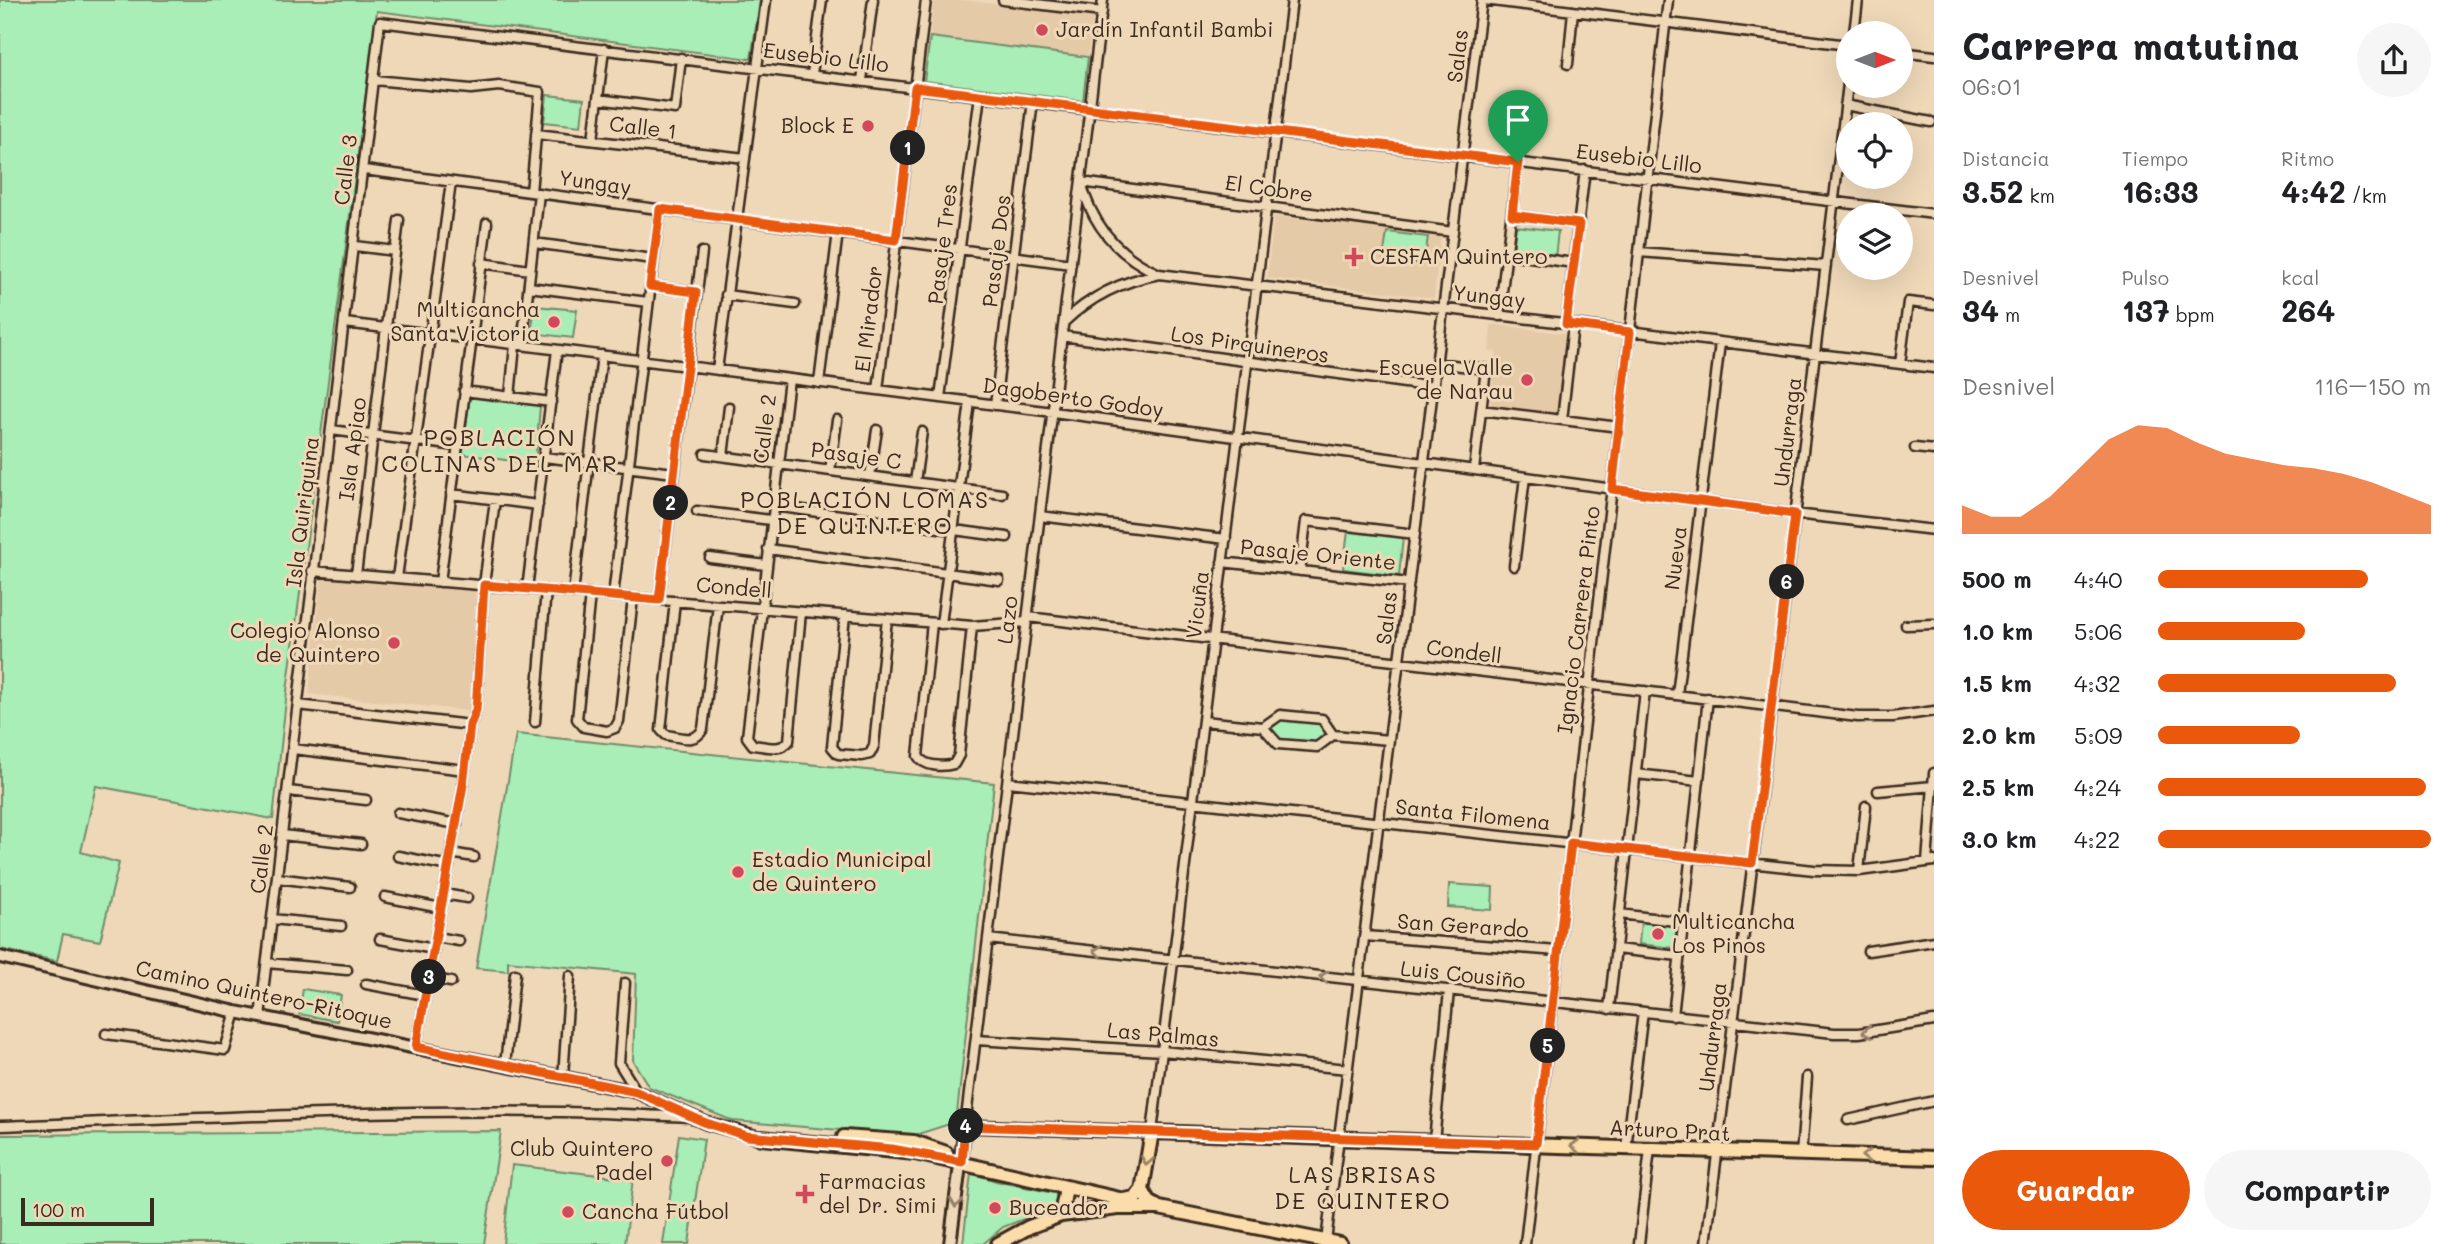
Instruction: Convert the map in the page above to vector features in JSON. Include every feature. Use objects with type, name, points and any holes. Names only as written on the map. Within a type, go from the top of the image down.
[{"type":"main road","name":"Camino Quintero-Ritoque","points":[[0,957],[236,1012],[637,1092],[720,1128],[761,1138],[896,1150],[962,1162],[1066,1188],[1128,1200],[1135,1198],[1142,1190]]},
{"type":"main road","points":[[965,1126],[1152,1132]]},
{"type":"main road","name":"Lazo","points":[[950,1244],[965,1126]]},
{"type":"main road","name":"Arturo Prat","points":[[1152,1132],[1536,1144],[1717,1153],[1934,1158]]},
{"type":"main road","name":"Vicuña","points":[[1142,1190],[1152,1132]]},
{"type":"main road","name":"Camino Quintero-Ritoque","points":[[761,1138],[831,1137],[914,1142],[939,1150],[962,1162]]},
{"type":"main road","points":[[896,1150],[902,1144],[914,1142]]},
{"type":"main road","points":[[1060,1215],[1066,1188]]},
{"type":"main road","points":[[1142,1190],[1149,1202],[1159,1208]]},
{"type":"main road","points":[[998,1244],[1029,1227],[1060,1215],[1107,1208],[1159,1208],[1340,1244]]},
{"type":"street","points":[[717,370],[766,0]]},
{"type":"street","points":[[812,74],[822,0]]},
{"type":"street","points":[[862,80],[873,0]]},
{"type":"street","name":"El Mirador","points":[[878,390],[926,0]]},
{"type":"street","points":[[1003,0],[1102,12]]},
{"type":"street","name":"Lazo","points":[[965,1126],[1103,0]]},
{"type":"street","name":"Vicuña","points":[[1152,1132],[1292,0]]},
{"type":"street","points":[[1483,0],[1836,44]]},
{"type":"street","name":"Salas","points":[[1326,1241],[1483,0]]},
{"type":"street","name":"Ignacio Carrera Pinto","points":[[1525,1244],[1668,0]]},
{"type":"street","points":[[1855,21],[1858,0]]},
{"type":"street","points":[[1568,64],[1573,11]]},
{"type":"street","name":"Eusebio Lillo","points":[[380,22],[980,94],[1934,214]]},
{"type":"street","name":"Calle 3","points":[[345,323],[380,22]]},
{"type":"street","points":[[593,140],[604,49]]},
{"type":"street","points":[[1913,54],[1934,56]]},
{"type":"street","points":[[598,99],[675,109],[681,58]]},
{"type":"street","points":[[374,80],[471,89],[499,86],[540,92],[534,243],[510,397]]},
{"type":"street","name":"Pasaje Tres","points":[[940,398],[980,94]]},
{"type":"street","name":"Undurraga","points":[[1706,1244],[1846,98]]},
{"type":"street","name":"Pasaje Dos","points":[[995,405],[1034,101]]},
{"type":"street","points":[[1845,105],[1931,122]]},
{"type":"street","name":"Calle 1","points":[[537,134],[745,158]]},
{"type":"street","points":[[1499,316],[1518,162]]},
{"type":"street","name":"Yungay","points":[[364,170],[1071,264]]},
{"type":"street","points":[[1562,420],[1574,263],[1585,170]]},
{"type":"street","points":[[397,578],[450,182]]},
{"type":"street","name":"Yungay","points":[[1081,182],[1088,205],[1107,236],[1136,262],[1159,274]]},
{"type":"street","name":"El Cobre","points":[[1081,182],[1453,232]]},
{"type":"street","points":[[613,596],[660,209]]},
{"type":"street","points":[[1512,215],[1579,224]]},
{"type":"street","name":"Isla Apiao","points":[[356,575],[399,220]]},
{"type":"street","points":[[440,582],[487,223]]},
{"type":"street","points":[[819,383],[838,232]]},
{"type":"street","points":[[534,243],[653,259]]},
{"type":"street","points":[[355,246],[395,251]]},
{"type":"street","points":[[659,600],[702,252]]},
{"type":"street","points":[[1639,252],[1826,266]]},
{"type":"street","points":[[1507,254],[1574,263]]},
{"type":"street","points":[[481,263],[530,270]]},
{"type":"street","name":"Yungay","points":[[1064,323],[1083,305],[1106,291],[1132,280],[1159,274],[1934,368]]},
{"type":"street","points":[[650,286],[696,292]]},
{"type":"street","points":[[529,287],[648,302]]},
{"type":"street","points":[[726,295],[795,304]]},
{"type":"street","points":[[1900,364],[1908,302],[1934,305]]},
{"type":"street","name":"Dagoberto Godoy","points":[[345,323],[1053,412],[1795,514],[1934,530]]},
{"type":"street","name":"Isla Quiriquina","points":[[298,705],[312,571],[345,323]]},
{"type":"street","name":"Los Pirquineros","points":[[1062,336],[1434,387]]},
{"type":"street","name":"Nueva","points":[[1677,695],[1720,343]]},
{"type":"street","points":[[527,589],[557,350]]},
{"type":"street","points":[[573,593],[602,355]]},
{"type":"street","points":[[1437,363],[1486,369],[1474,470]]},
{"type":"street","name":"Calle 2","points":[[789,379],[760,608],[747,737],[753,745],[779,748],[785,747],[789,741],[801,612]]},
{"type":"street","points":[[464,391],[551,402]]},
{"type":"street","points":[[970,402],[948,573],[937,623],[918,756],[923,763],[954,764],[959,755],[972,626]]},
{"type":"street","points":[[723,456],[729,407]]},
{"type":"street","points":[[1481,411],[1619,427]]},
{"type":"street","points":[[830,471],[837,420]]},
{"type":"street","points":[[331,430],[457,446]]},
{"type":"street","points":[[870,476],[877,430]]},
{"type":"street","points":[[915,482],[922,432]]},
{"type":"street","points":[[1915,448],[1934,450]]},
{"type":"street","name":"Pasaje C","points":[[705,454],[1002,494]]},
{"type":"street","points":[[544,457],[674,473]]},
{"type":"street","points":[[1514,566],[1525,477]]},
{"type":"street","points":[[451,494],[538,505]]},
{"type":"street","points":[[416,1047],[457,824],[470,725],[476,710],[484,585],[495,500]]},
{"type":"street","points":[[773,506],[1007,537]]},
{"type":"street","points":[[697,511],[771,520]]},
{"type":"street","points":[[1041,516],[1226,539]]},
{"type":"street","points":[[1300,571],[1306,522],[1415,534]]},
{"type":"street","points":[[768,550],[999,580]]},
{"type":"street","points":[[710,558],[766,565]]},
{"type":"street","name":"Pasaje Oriente","points":[[1223,562],[1409,583]]},
{"type":"street","name":"Condell","points":[[312,571],[972,626],[1027,620],[1869,718],[1934,711]]},
{"type":"street","points":[[535,722],[546,590]]},
{"type":"street","points":[[590,594],[577,716],[579,725],[607,731],[613,730],[618,724],[633,598]]},
{"type":"street","points":[[675,601],[661,730],[664,735],[693,739],[701,735],[704,729],[718,605]]},
{"type":"street","points":[[845,615],[832,744],[834,751],[841,754],[865,756],[873,749],[887,619]]},
{"type":"street","points":[[1906,625],[1934,624]]},
{"type":"street","points":[[1609,1009],[1645,691]]},
{"type":"street","points":[[1673,1016],[1708,698]]},
{"type":"street","points":[[298,705],[470,725]]},
{"type":"street","name":"Calle 2","points":[[260,1017],[298,705]]},
{"type":"street","points":[[1203,721],[1263,727],[1280,715],[1322,719],[1333,735]]},
{"type":"street","points":[[1263,727],[1278,744],[1317,747],[1333,735],[1389,740]]},
{"type":"street","points":[[293,748],[465,770]]},
{"type":"street","points":[[1930,861],[1934,773]]},
{"type":"street","points":[[1636,774],[1699,781]]},
{"type":"street","name":"Santa Filomena","points":[[1008,782],[1814,870],[1859,870],[1930,861]]},
{"type":"street","points":[[1878,791],[1933,786]]},
{"type":"street","points":[[288,791],[366,800]]},
{"type":"street","points":[[1859,870],[1866,806]]},
{"type":"street","points":[[398,813],[457,824]]},
{"type":"street","points":[[282,835],[361,844]]},
{"type":"street","points":[[451,853],[474,857]]},
{"type":"street","points":[[398,856],[449,866]]},
{"type":"street","points":[[277,877],[350,887]]},
{"type":"street","points":[[444,894],[467,898]]},
{"type":"street","points":[[385,897],[442,908]]},
{"type":"street","points":[[1620,914],[1683,922]]},
{"type":"street","points":[[272,919],[341,926]]},
{"type":"street","name":"San Gerardo","points":[[1364,936],[1558,951]]},
{"type":"street","points":[[436,937],[459,941]]},
{"type":"street","points":[[380,939],[434,949]]},
{"type":"street","name":"Luis Cousiño","points":[[988,939],[1733,1023],[1847,1033],[1934,1021]]},
{"type":"street","points":[[1868,951],[1934,941]]},
{"type":"street","points":[[1616,949],[1679,956]]},
{"type":"street","points":[[267,963],[347,970]]},
{"type":"street","points":[[505,1065],[515,974]]},
{"type":"street","points":[[563,1077],[570,976]]},
{"type":"street","points":[[429,978],[451,982]]},
{"type":"street","points":[[625,983],[619,1063],[637,1092]]},
{"type":"street","points":[[366,984],[425,995]]},
{"type":"street","points":[[1434,1141],[1449,990]]},
{"type":"street","points":[[106,1034],[225,1050],[236,1012]]},
{"type":"street","points":[[1626,1148],[1643,1012]]},
{"type":"street","name":"Las Palmas","points":[[976,1040],[1162,1051],[1348,1069]]},
{"type":"street","points":[[1801,1155],[1807,1077]]},
{"type":"street","points":[[1848,1119],[1934,1101]]},
{"type":"street","points":[[0,1126],[305,1115],[457,1113],[563,1112],[692,1117]]},
{"type":"street","points":[[1639,1244],[1650,1149]]},
{"type":"shaded area","name":"Jardín Infantil Bambi","points":[[934,0],[965,0],[1093,16],[1088,57],[930,37]]},
{"type":"shaded area","name":"CESFAM Quintero","points":[[1274,216],[1441,236],[1434,298],[1267,278]]},
{"type":"shaded area","name":"Escuela Valle de Narau","points":[[1491,324],[1568,334],[1556,418],[1489,408],[1496,352],[1489,351]]},
{"type":"shaded area","name":"Colegio Alonso de Quintero","points":[[321,578],[476,591],[469,711],[309,694]]},
{"type":"green space","points":[[0,0],[760,0],[751,59],[377,11],[287,691],[273,819],[96,786],[81,852],[119,863],[100,941],[63,934],[57,961],[0,949]]},
{"type":"green space","points":[[930,37],[1088,57],[1083,101],[924,81]]},
{"type":"green space","points":[[547,95],[584,99],[581,126],[544,122]]},
{"type":"green space","points":[[1516,226],[1558,231],[1555,258],[1513,252]]},
{"type":"green space","points":[[1387,232],[1428,237],[1424,264],[1383,259]]},
{"type":"green space","name":"Multicancha Santa Victoria","points":[[535,306],[577,310],[573,338],[531,333]]},
{"type":"green space","points":[[470,396],[540,406],[535,464],[462,454]]},
{"type":"green space","points":[[1348,531],[1403,537],[1399,576],[1343,569]]},
{"type":"green space","points":[[1283,717],[1320,722],[1328,735],[1317,743],[1278,740],[1269,730]]},
{"type":"green space","name":"Estadio Municipal de Quintero","points":[[516,734],[994,783],[956,1122],[912,1136],[733,1121],[649,1087],[633,1061],[636,974],[508,961],[508,971],[476,968]]},
{"type":"green space","points":[[1449,884],[1493,887],[1492,910],[1448,907]]},
{"type":"green space","name":"Multicancha Los Pinos","points":[[1641,920],[1677,925],[1674,948],[1639,944]]},
{"type":"green space","points":[[303,989],[341,995],[337,1021],[299,1014]]},
{"type":"green space","points":[[501,1131],[484,1244],[0,1244],[0,1135]]},
{"type":"green space","points":[[679,1135],[704,1139],[689,1244],[663,1244]]},
{"type":"green space","name":"Cancha Fútbol","points":[[512,1165],[633,1179],[625,1244],[503,1244]]},
{"type":"green space","points":[[971,1173],[1058,1194],[1057,1206],[1003,1227],[983,1244],[963,1244]]},
{"type":"place","name":"Jardín Infantil Bambi","points":[[1042,30]]},
{"type":"place","name":"Block E","points":[[868,126]]},
{"type":"place","name":"CESFAM Quintero","points":[[1354,257]]},
{"type":"place","name":"Multicancha Santa Victoria","points":[[554,322]]},
{"type":"place","name":"Escuela Valle de Narau","points":[[1527,380]]},
{"type":"place","name":"Colegio Alonso de Quintero","points":[[394,643]]},
{"type":"place","name":"Estadio Municipal de Quintero","points":[[738,872]]},
{"type":"place","name":"Multicancha Los Pinos","points":[[1658,934]]},
{"type":"place","name":"Club Quintero Padel","points":[[667,1161]]},
{"type":"place","name":"Farmacias del Dr. Simi","points":[[805,1194]]},
{"type":"place","name":"Buceador","points":[[995,1208]]},
{"type":"place","name":"Cancha Fútbol","points":[[568,1212]]},
{"type":"district","name":"POBLACIÓN COLINAS DEL MAR","points":[[500,451]]},
{"type":"district","name":"POBLACIÓN LOMAS DE QUINTERO","points":[[865,513]]},
{"type":"district","name":"LAS BRISAS DE QUINTERO","points":[[1363,1188]]},
{"type":"route","points":[[915,87],[1518,162],[1512,215],[1579,224],[1566,324],[1630,332],[1612,489],[1795,514],[1752,863],[1571,843],[1536,1144],[965,1126],[962,1162],[892,1149],[747,1136],[706,1123],[637,1092],[416,1047],[463,785],[470,725],[476,710],[484,585],[659,600],[696,292],[650,286],[660,209],[896,240],[915,87]]}]
